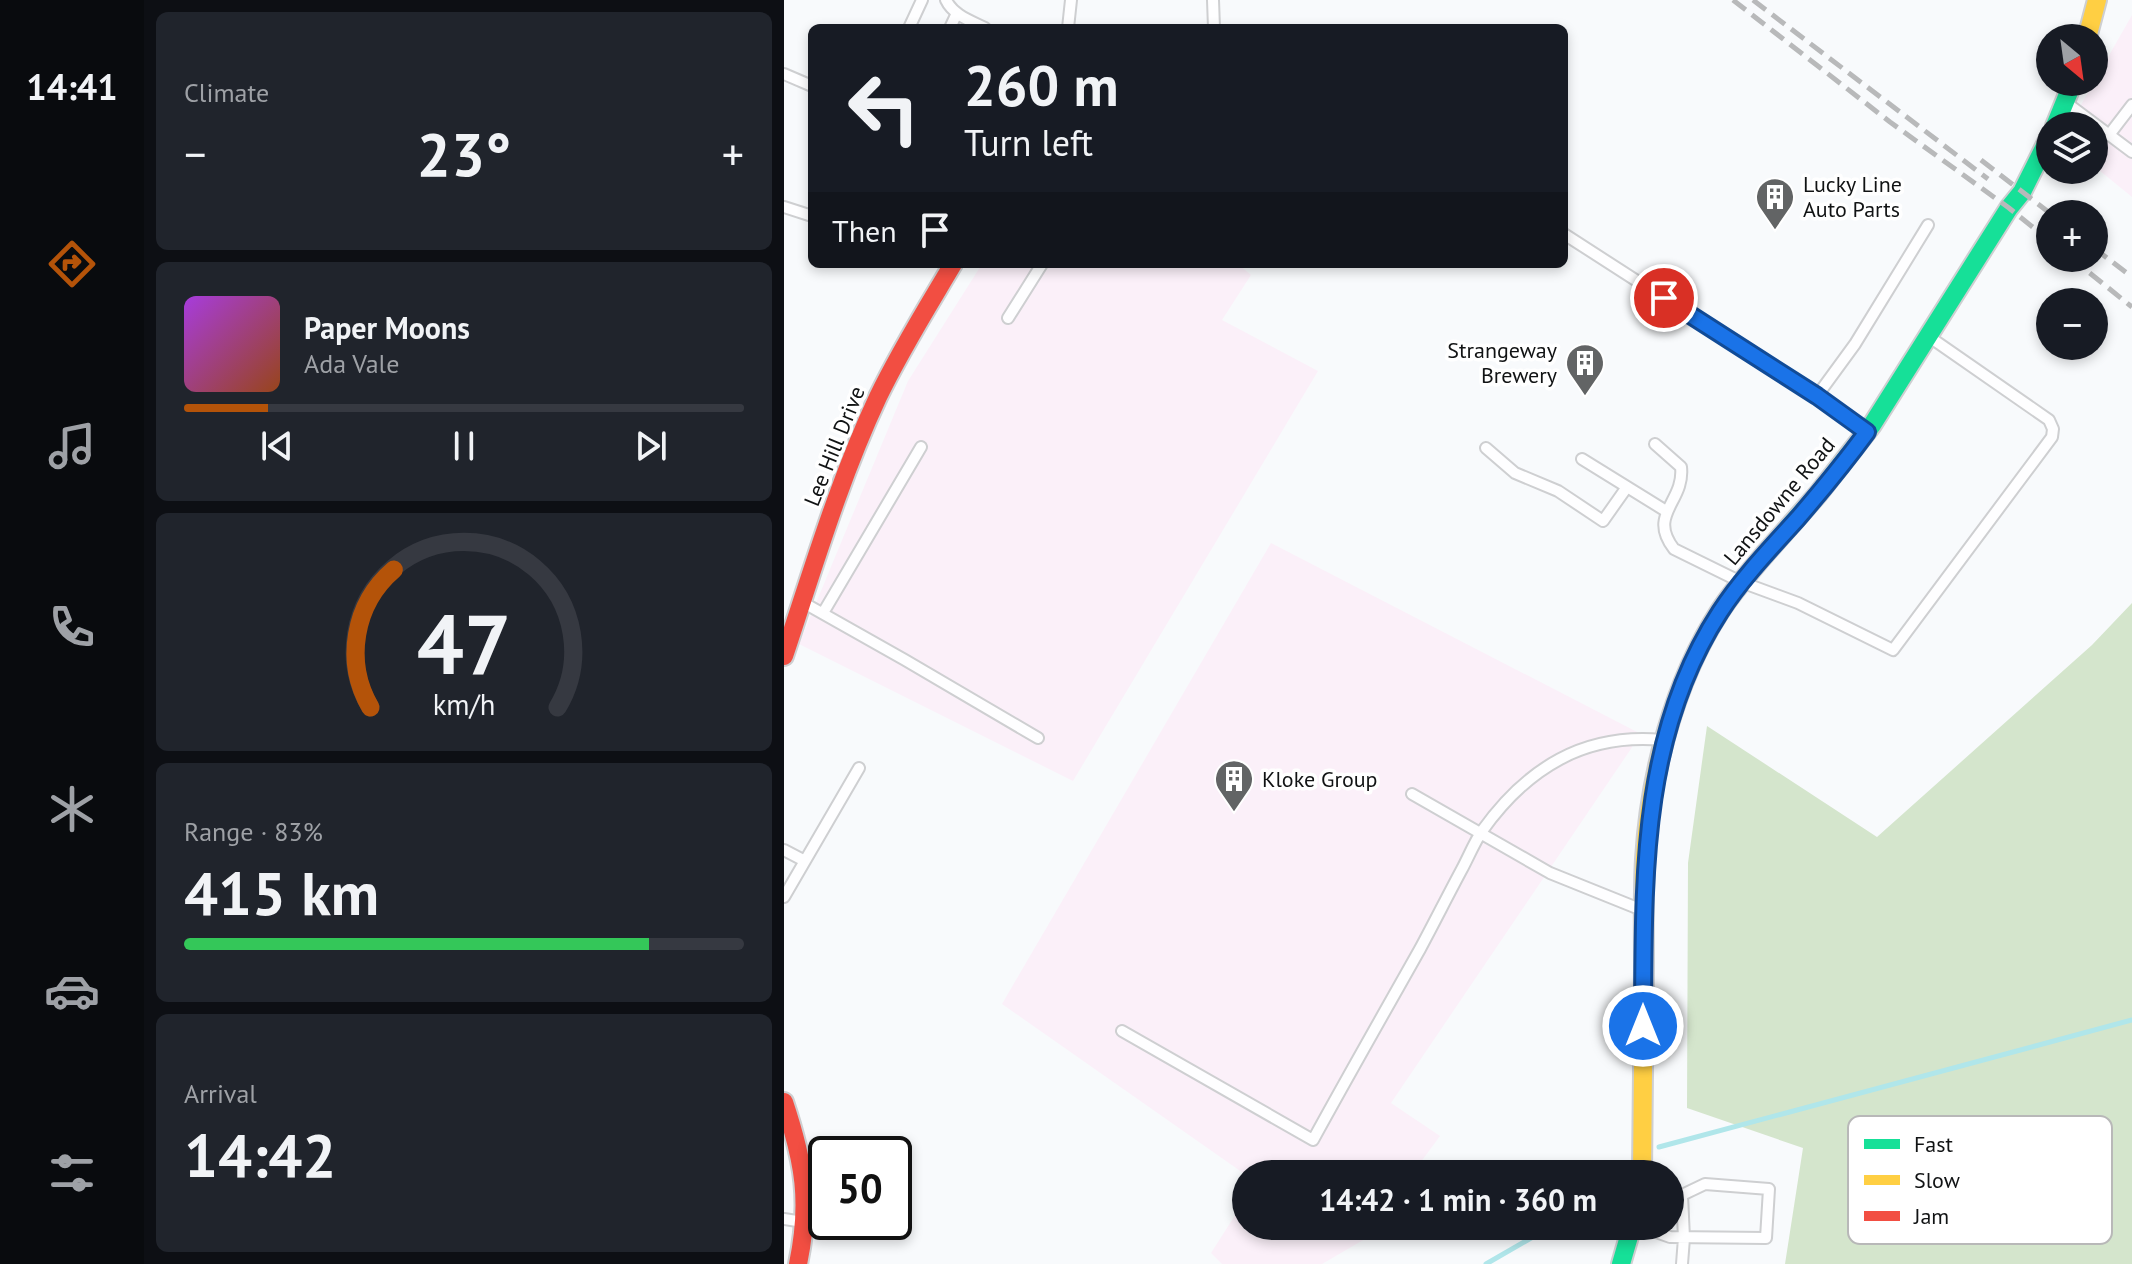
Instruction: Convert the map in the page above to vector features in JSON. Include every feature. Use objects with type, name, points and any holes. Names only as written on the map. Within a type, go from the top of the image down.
[{"type":"main road","points":[[2091,24],[2097,0]]},
{"type":"main road","points":[[2061,112],[2068,96]]},
{"type":"main road","name":"Lansdowne Road","points":[[1642,1160],[1647,844],[1664,740],[1680,693],[1719,612],[1867,432],[2022,192],[2036,164]]},
{"type":"main road","name":"Lee Hill Drive","points":[[785,652],[869,417],[910,335],[950,268]]},
{"type":"main road","points":[[784,1102],[805,1175],[807,1204],[798,1264]]},
{"type":"main road","points":[[1621,1264],[1628,1240]]},
{"type":"lane","points":[[911,24],[922,0]]},
{"type":"lane","points":[[946,0],[949,7],[978,24]]},
{"type":"lane","points":[[1068,24],[1071,0]]},
{"type":"lane","points":[[1213,0],[1214,24]]},
{"type":"lane","points":[[952,24],[957,13]]},
{"type":"lane","points":[[784,74],[808,84]]},
{"type":"lane","points":[[2066,102],[2132,152]]},
{"type":"lane","points":[[2109,135],[2132,105]]},
{"type":"lane","points":[[784,207],[808,215]]},
{"type":"lane","points":[[1817,396],[1855,344],[1928,225]]},
{"type":"lane","points":[[1568,237],[1817,396],[1867,432]]},
{"type":"lane","points":[[1008,318],[1039,268]]},
{"type":"lane","points":[[1655,444],[1681,467],[1680,489],[1666,511],[1663,529],[1674,549],[1741,582],[1798,603],[1893,650],[2052,437],[2053,429],[2049,420],[1929,336]]},
{"type":"lane","points":[[823,613],[921,447]]},
{"type":"lane","points":[[1486,448],[1515,473],[1558,491],[1603,521],[1627,487]]},
{"type":"lane","points":[[1582,459],[1666,511]]},
{"type":"lane","points":[[802,602],[1038,738]]},
{"type":"lane","points":[[1122,1031],[1313,1140],[1481,834],[1518,791],[1546,768],[1590,745],[1639,738],[1664,740]]},
{"type":"lane","points":[[784,897],[859,768]]},
{"type":"lane","points":[[1412,794],[1550,873],[1644,911]]},
{"type":"lane","points":[[784,850],[805,861]]},
{"type":"lane","points":[[1705,1184],[1769,1189],[1766,1238],[1684,1238],[1682,1195],[1705,1184]]},
{"type":"lane","points":[[784,1219],[805,1222]]},
{"type":"lane","points":[[1682,1264],[1684,1240]]},
{"type":"shaded area","points":[[2132,15],[2132,197],[2108,177],[2108,112],[2077,112],[2086,96],[2108,96],[2108,57]]},
{"type":"shaded area","points":[[979,268],[1243,268],[1251,275],[1222,320],[1318,371],[1073,781],[799,644],[908,381]]},
{"type":"shaded area","points":[[1271,543],[1641,734],[1391,1103],[1440,1136],[1422,1160],[1232,1160],[1232,1165],[1002,1004]]},
{"type":"shaded area","points":[[1232,1220],[1232,1240],[1363,1240],[1322,1264],[1222,1264],[1211,1253]]},
{"type":"green space","points":[[2132,603],[2132,1264],[1785,1264],[1803,1148],[1687,1108],[1688,863],[1707,726],[1877,837],[2092,645]]},
{"type":"waterway","points":[[1659,1147],[2132,1020]]},
{"type":"waterway","points":[[1486,1264],[1528,1240]]},
{"type":"railway","points":[[1733,0],[2036,230]]},
{"type":"railway","points":[[1753,0],[1988,179]]},
{"type":"railway","points":[[1981,160],[2036,202]]},
{"type":"railway","points":[[2108,259],[2132,277]]},
{"type":"railway","points":[[2088,272],[2132,307]]},
{"type":"traffic: fast","points":[[2061,112],[2067,96]]},
{"type":"traffic: fast","points":[[1765,554],[1818,494],[1872,425],[2022,192],[2036,164]]},
{"type":"traffic: fast","points":[[1621,1264],[1628,1240]]},
{"type":"traffic: slow","points":[[2091,24],[2097,0]]},
{"type":"traffic: slow","points":[[1642,1160],[1644,886],[1652,795],[1667,730],[1690,668],[1720,611],[1765,554]]},
{"type":"traffic: jam","points":[[784,656],[827,525],[864,428],[895,363],[951,268]]},
{"type":"traffic: jam","points":[[784,1102],[801,1163],[805,1201],[798,1264]]},
{"type":"place","name":"Lucky Line Auto Parts","points":[[1775,231]]},
{"type":"place","name":"Strangeway Brewery","points":[[1585,397]]},
{"type":"place","name":"Kloke Group","points":[[1234,813]]},
{"type":"route","points":[[1643,1026],[1645,858],[1664,740],[1680,693],[1719,612],[1867,432],[1817,396],[1664,298]]}]
